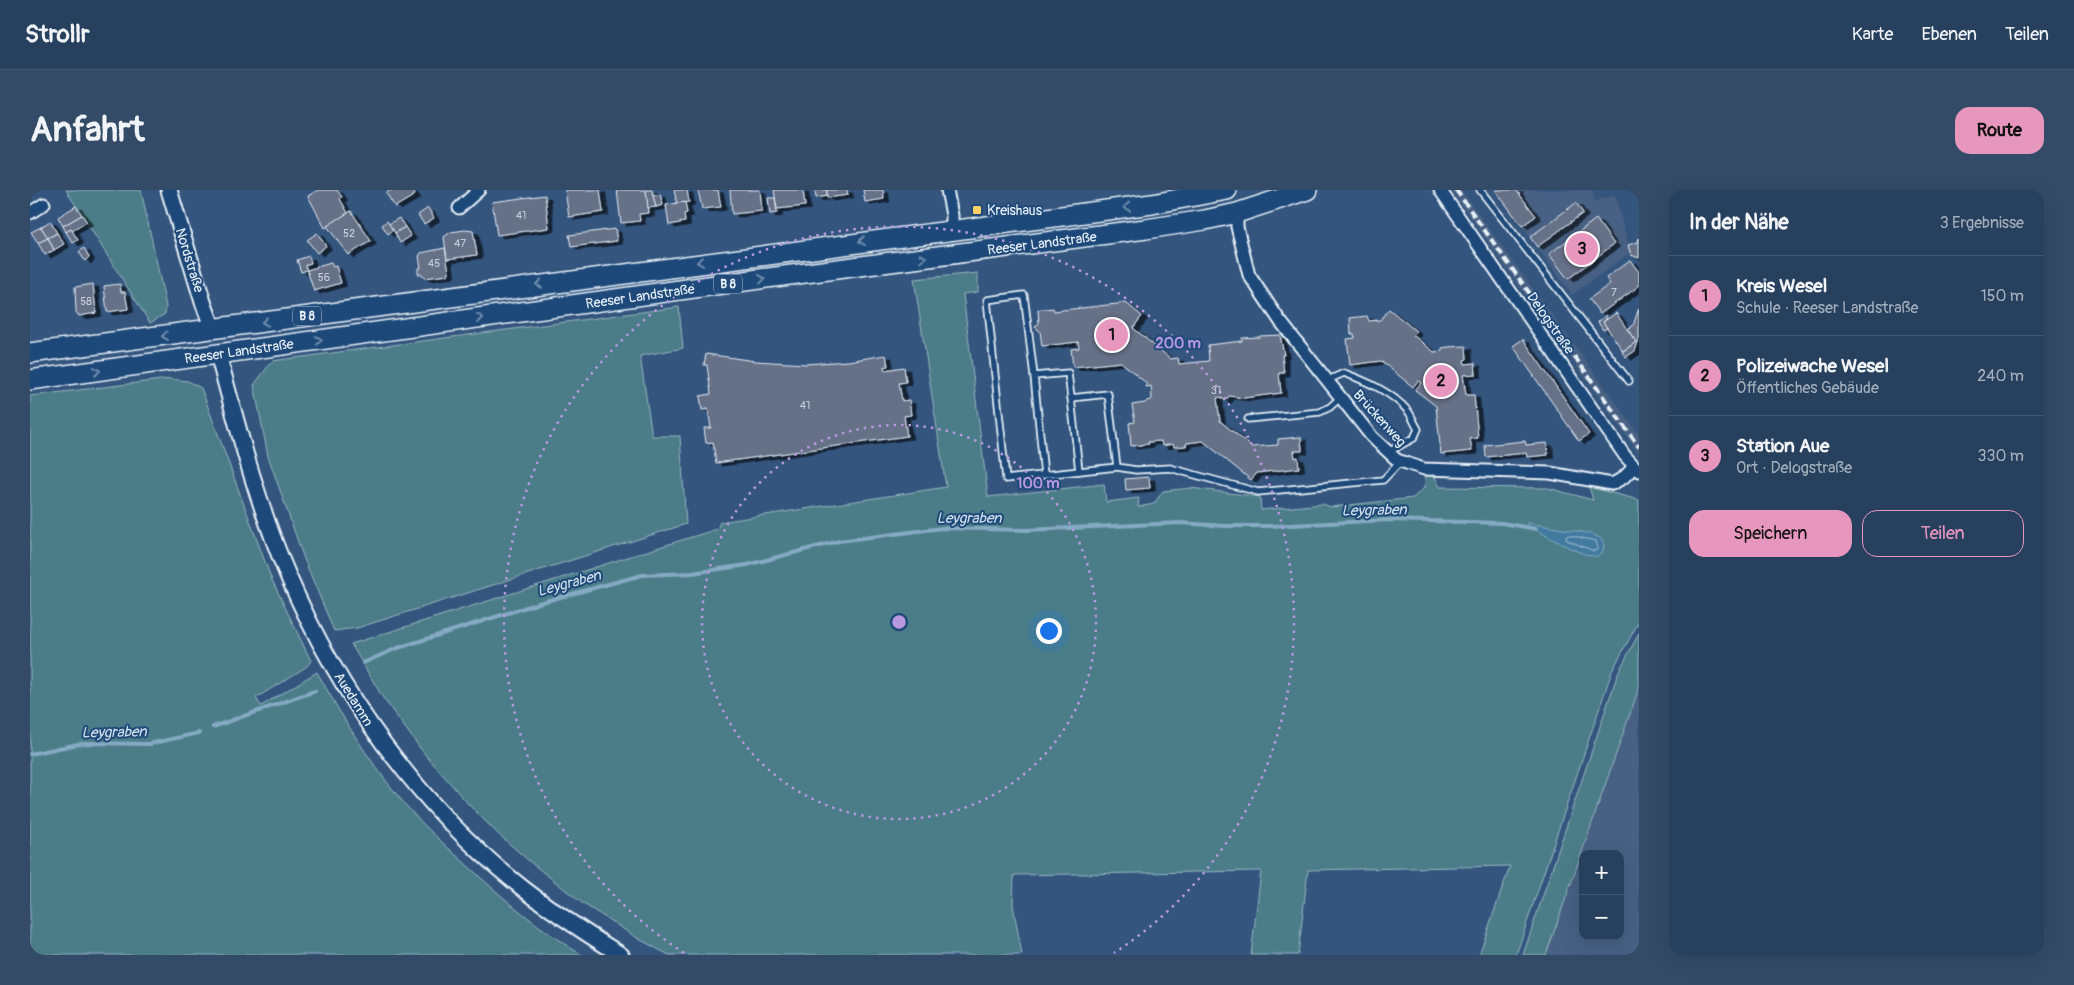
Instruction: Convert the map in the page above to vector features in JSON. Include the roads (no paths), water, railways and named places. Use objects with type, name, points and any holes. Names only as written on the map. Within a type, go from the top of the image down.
[{"type":"main road","name":"Reeser Landstraße","points":[[30,353],[952,229],[1227,190]]},
{"type":"main road","points":[[1234,190],[1237,213]]},
{"type":"main road","name":"Reeser Landstraße","points":[[30,380],[752,280],[1146,229],[1237,213],[1307,190]]},
{"type":"main road","points":[[213,329],[218,354]]},
{"type":"street","name":"Nordstraße","points":[[169,190],[213,329]]},
{"type":"street","points":[[460,208],[479,190]]},
{"type":"street","points":[[947,190],[952,215],[952,229]]},
{"type":"street","name":"Delogstraße","points":[[1440,190],[1636,469]]},
{"type":"street","points":[[30,213],[44,204]]},
{"type":"street","name":"Brückenweg","points":[[1237,213],[1237,227],[1249,275],[1280,321],[1372,437],[1401,461],[1424,469],[1550,473],[1612,484],[1636,469]]},
{"type":"street","name":"Auedamm","points":[[218,354],[242,442],[289,577],[324,651],[374,731],[418,785],[461,833],[514,881],[571,924],[621,955]]},
{"type":"lane","points":[[1480,190],[1629,381]]},
{"type":"lane","points":[[1044,475],[1024,294],[987,300],[1006,479],[1044,475],[1117,467],[1136,470],[1170,468],[1261,492],[1383,480],[1392,473],[1401,461]]},
{"type":"lane","points":[[1328,380],[1344,372],[1384,392],[1407,411],[1418,428],[1414,438],[1388,452]]},
{"type":"lane","points":[[1034,376],[1068,373],[1080,471]]},
{"type":"lane","points":[[1071,398],[1108,394],[1117,467]]},
{"type":"lane","points":[[1248,419],[1320,412],[1330,407],[1341,397]]},
{"type":"water","points":[[1527,523],[1588,533],[1600,538],[1604,544],[1603,551],[1595,556],[1586,554],[1560,543],[1527,525]]},
{"type":"waterway","name":"Leygraben","points":[[363,663],[395,649],[542,602],[642,575],[692,573],[747,565],[839,541],[942,528],[1026,530],[1180,523],[1225,526],[1271,526],[1388,520],[1502,523],[1536,529]]},
{"type":"waterway","name":"Leygraben","points":[[213,727],[315,691]]},
{"type":"waterway","name":"Leygraben","points":[[30,754],[83,743],[149,744],[199,733]]},
{"type":"railway","points":[[1456,190],[1639,447]]},
{"type":"place","name":"Kreishaus","points":[[977,210]]},
{"type":"place","name":"Station Aue","points":[[1582,249]]},
{"type":"place","name":"Kreis Wesel","points":[[1112,335]]},
{"type":"place","name":"Polizeiwache Wesel","points":[[1441,381]]}]
